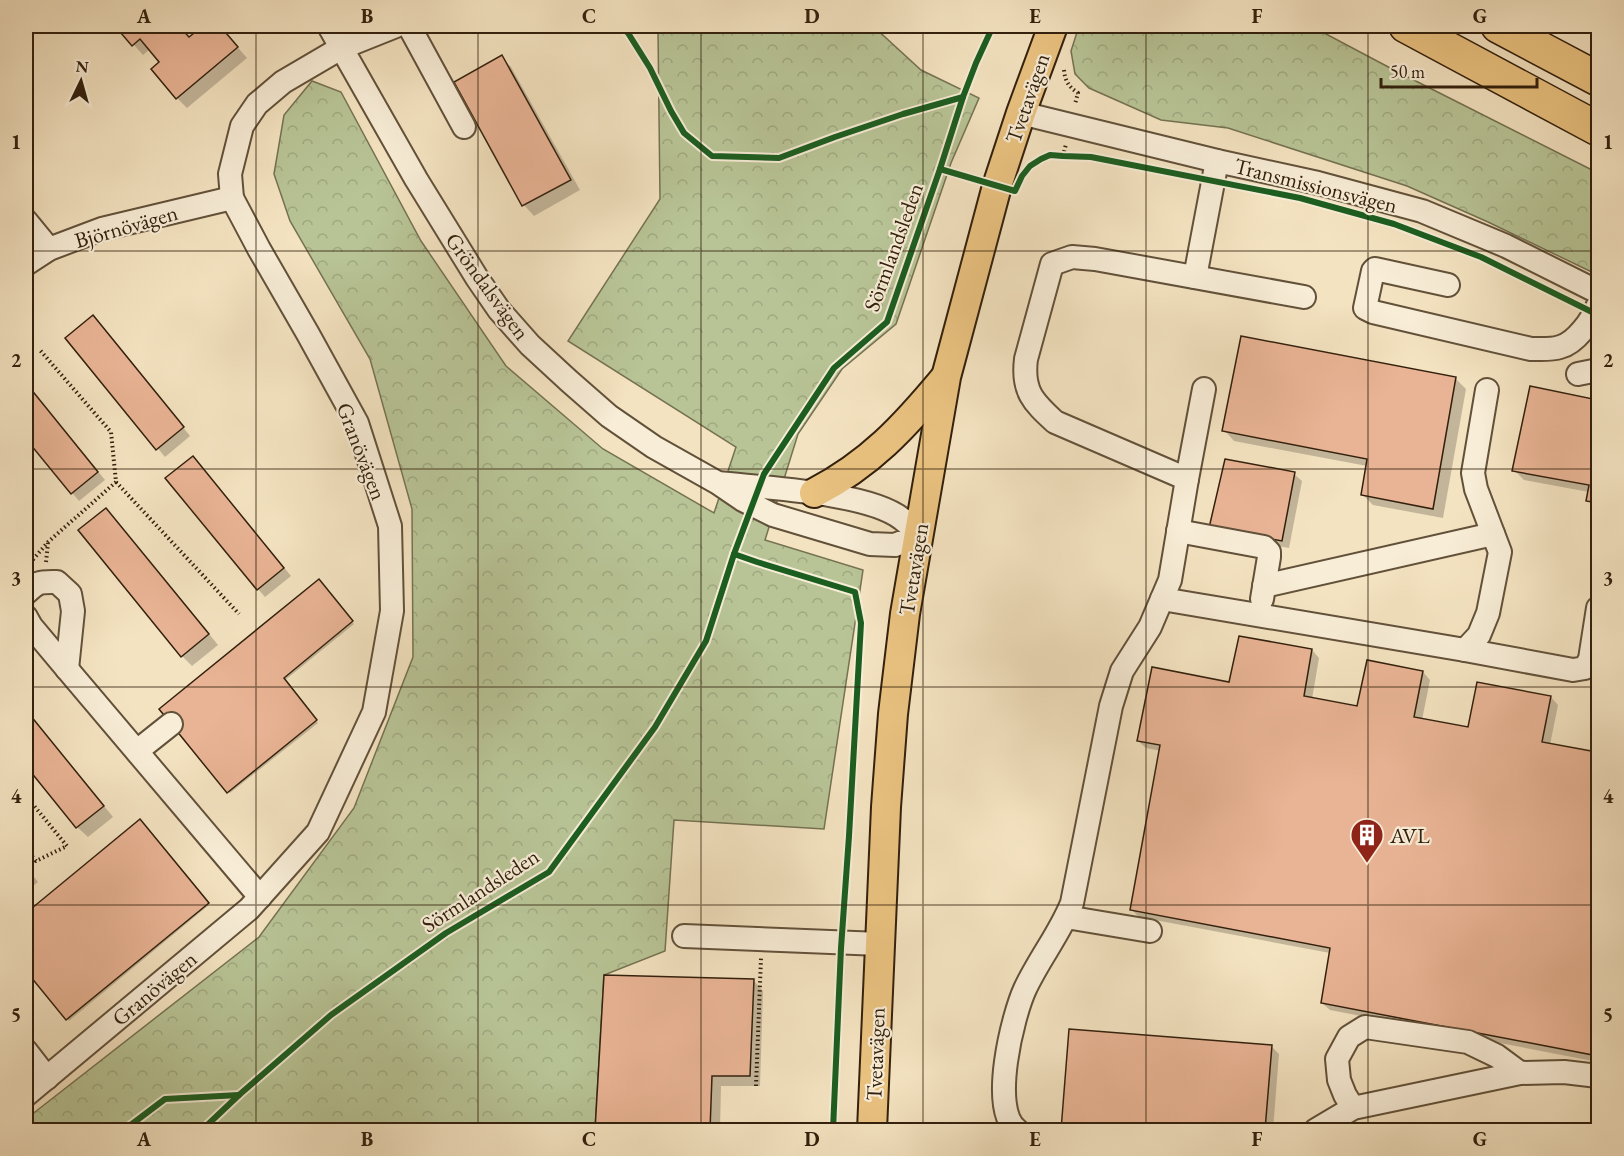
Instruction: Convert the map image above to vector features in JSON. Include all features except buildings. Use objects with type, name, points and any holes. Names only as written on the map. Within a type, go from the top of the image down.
[{"type":"highway","points":[[1406,26],[1599,129]]},
{"type":"highway","points":[[1498,26],[1599,79]]},
{"type":"main road","name":"Tvetavägen","points":[[872,1131],[886,807],[893,714],[905,615],[918,535],[945,377],[994,198],[1021,113],[1053,26]]},
{"type":"main road","points":[[814,493],[872,457],[912,418],[945,377]]},
{"type":"street","name":"Gröndalsvägen","points":[[329,26],[416,179],[477,278],[499,309],[530,345],[609,416],[654,447],[718,483],[743,500],[773,514],[870,544],[896,545],[918,535],[901,518],[879,507],[814,493],[718,483]]},
{"type":"street","name":"Granövägen","points":[[26,1095],[249,909],[260,897],[318,832],[374,712],[392,611],[390,526],[357,423],[232,198],[230,174],[242,126],[257,104],[283,82],[341,48],[396,26]]},
{"type":"street","points":[[410,26],[464,127]]},
{"type":"street","name":"Transmissionsvägen","points":[[1021,113],[1318,183],[1422,211],[1506,246],[1599,292]]},
{"type":"street","points":[[1195,277],[1218,161]]},
{"type":"street","name":"Björnövägen","points":[[26,264],[50,249],[102,229],[232,198]]},
{"type":"street","points":[[26,221],[50,249]]},
{"type":"street","points":[[1187,479],[1055,422],[1040,409],[1029,393],[1024,373],[1026,359],[1052,264],[1072,257],[1095,259],[1304,297]]},
{"type":"street","points":[[1449,285],[1379,268],[1375,269],[1365,308],[1373,312],[1531,349],[1551,349],[1569,343],[1588,324],[1599,305]]},
{"type":"street","points":[[1017,1131],[1007,1117],[1004,1103],[1004,1084],[1011,1030],[1025,990],[1066,917],[1076,885],[1111,706],[1122,671],[1150,627],[1170,580],[1204,389]]},
{"type":"street","points":[[1465,650],[1479,635],[1488,613],[1500,552],[1476,489],[1473,473],[1487,390]]},
{"type":"street","points":[[1178,531],[1264,547],[1269,552],[1259,615]]},
{"type":"street","points":[[1264,586],[1493,534]]},
{"type":"street","points":[[26,593],[39,582],[57,582],[70,594],[73,611],[67,669]]},
{"type":"street","points":[[1162,599],[1573,670],[1585,668],[1590,659],[1599,608]]},
{"type":"street","points":[[26,617],[31,626],[260,897]]},
{"type":"street","points":[[137,751],[171,724]]},
{"type":"street","points":[[1066,917],[1150,931]]},
{"type":"street","points":[[684,936],[880,944]]},
{"type":"street","points":[[1353,1108],[1344,1095],[1339,1080],[1337,1059],[1349,1037],[1365,1027],[1468,1042],[1497,1056],[1521,1073]]},
{"type":"street","points":[[26,1051],[47,1078]]},
{"type":"street","points":[[1316,1131],[1353,1108],[1521,1073],[1564,1072],[1599,1076]]},
{"type":"path","points":[[1063,156],[1078,93],[1069,87],[1064,77],[1064,68]]},
{"type":"path","points":[[39,349],[111,432],[116,482],[239,614]]},
{"type":"path","points":[[26,568],[48,542],[116,482]]},
{"type":"path","points":[[26,796],[67,846],[36,861],[26,849]]},
{"type":"path","points":[[756,1086],[762,939]]},
{"type":"green space","points":[[650,26],[873,26],[921,70],[979,98],[951,163],[896,324],[842,369],[798,434],[765,540],[863,570],[824,829],[674,820],[665,951],[604,975],[595,1130],[26,1130],[26,1119],[259,937],[354,808],[413,657],[412,509],[370,359],[290,221],[274,174],[284,115],[312,81],[341,92],[421,241],[506,366],[603,449],[714,513],[736,447],[568,341],[660,199],[658,31]]},
{"type":"green space","points":[[1079,26],[1311,26],[1598,173],[1598,275],[1407,186],[1228,128],[1161,120],[1089,88],[1075,74],[1071,51]]},
{"type":"cycle path","points":[[619,26],[628,33],[650,68],[684,133],[712,156],[779,158],[903,114],[963,97]]},
{"type":"cycle path","name":"Sörmlandsleden","points":[[202,1130],[331,1015],[446,933],[549,872],[655,727],[706,641],[734,554],[764,474],[834,368],[887,322],[963,97],[993,26]]},
{"type":"cycle path","points":[[940,169],[1015,191],[1030,166],[1041,159],[1050,155],[1091,157],[1300,198],[1394,224],[1481,257],[1598,315]]},
{"type":"cycle path","points":[[734,554],[855,592],[861,623],[841,948],[833,1130]]},
{"type":"cycle path","points":[[124,1130],[165,1099],[239,1095]]},
{"type":"place","name":"AVL","points":[[1367,864]]}]
